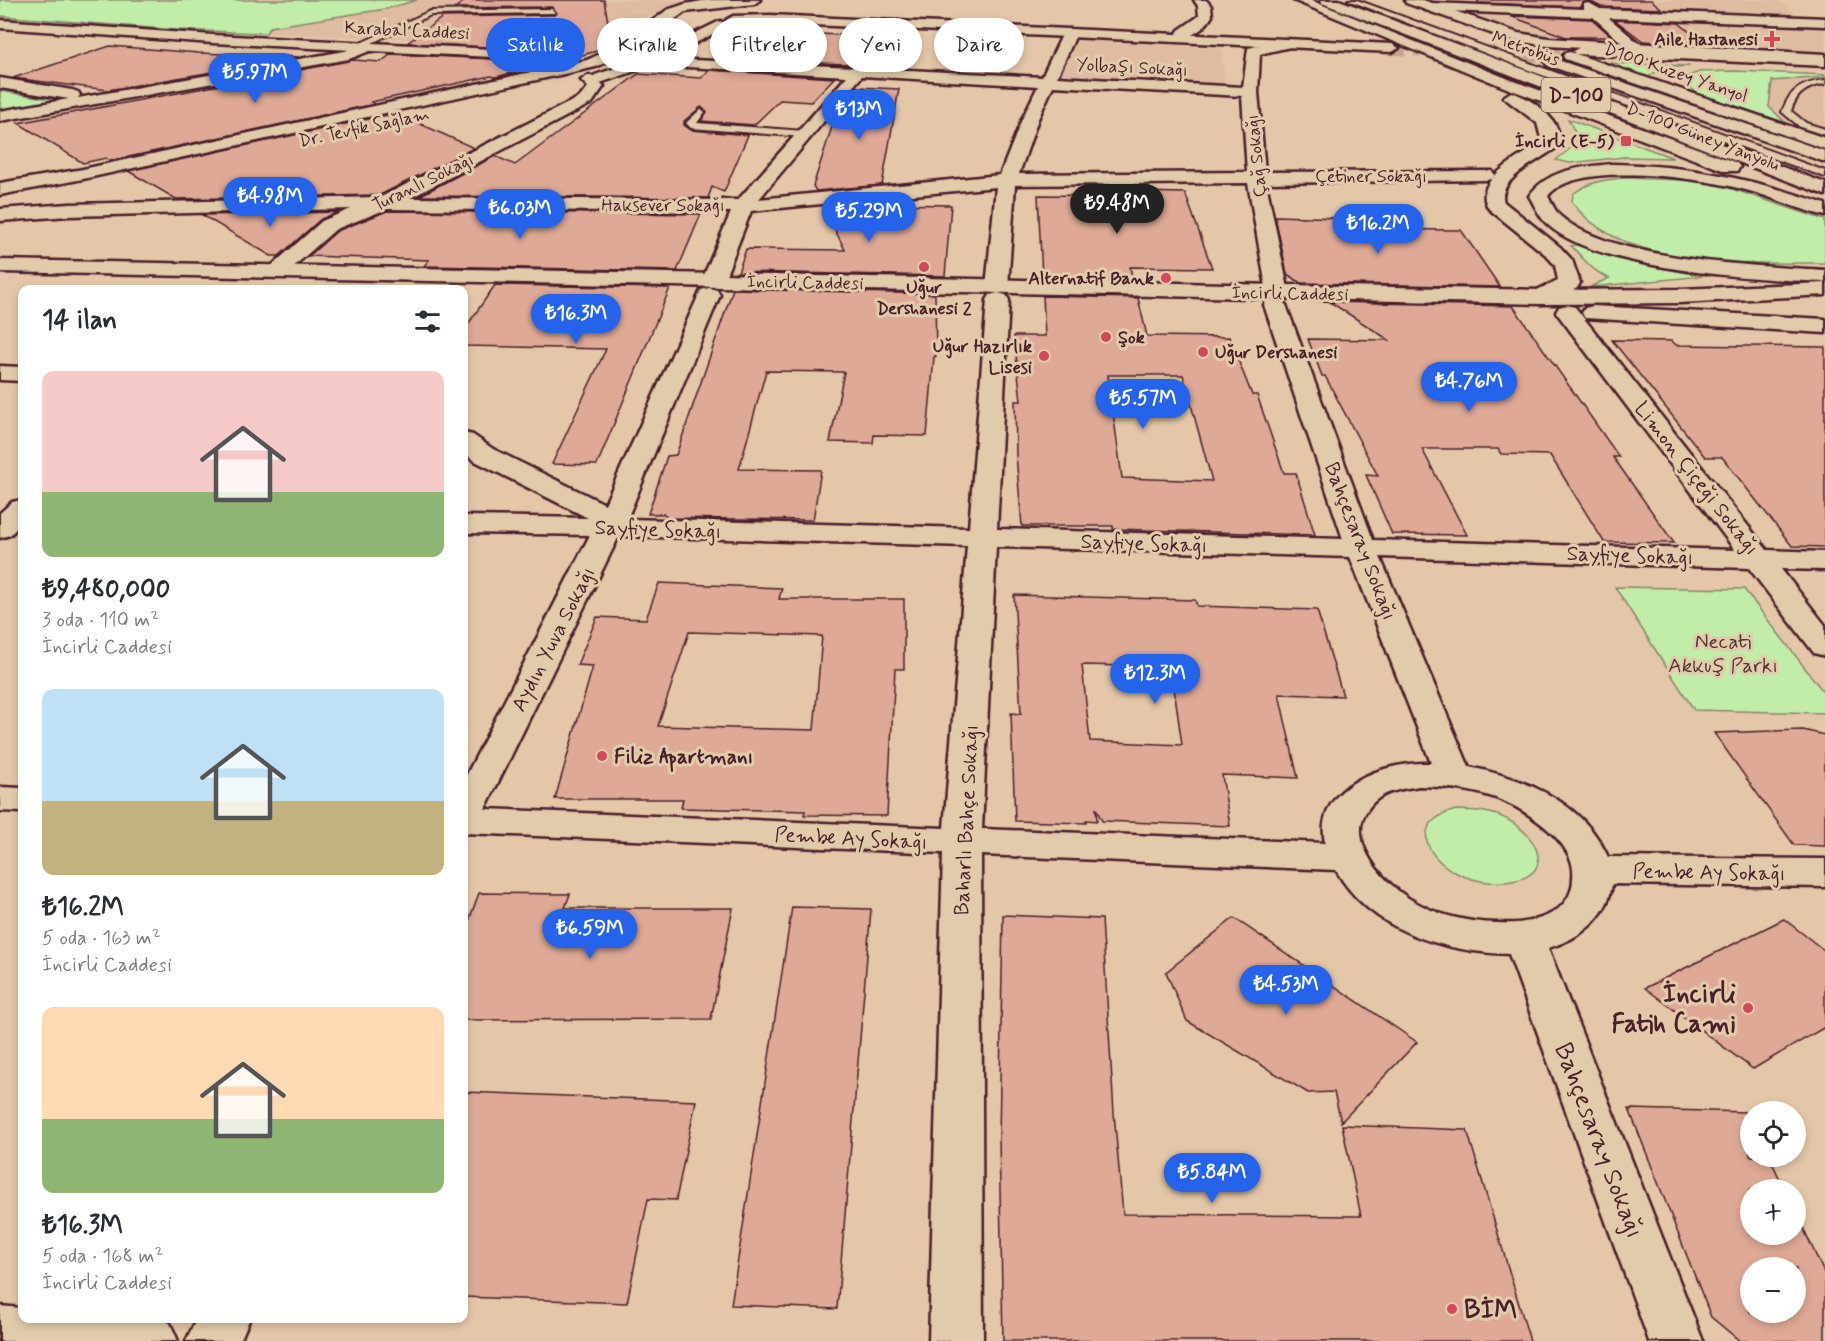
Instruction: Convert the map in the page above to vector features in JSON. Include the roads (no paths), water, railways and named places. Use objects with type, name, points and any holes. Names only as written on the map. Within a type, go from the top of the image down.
[{"type":"main road","points":[[1184,33],[1203,23],[1207,16],[1204,4],[1200,0]]},
{"type":"main road","name":"D-100 Güney Yanyolu","points":[[1299,0],[1825,204]]},
{"type":"main road","name":"D-100","points":[[1327,0],[1825,189]]},
{"type":"main road","name":"D-100","points":[[1384,0],[1562,66],[1825,157]]},
{"type":"main road","points":[[1411,0],[1515,37],[1548,42],[1825,60]]},
{"type":"main road","points":[[1581,0],[1636,48]]},
{"type":"main road","points":[[679,18],[682,9],[746,1],[772,5]]},
{"type":"main road","points":[[772,5],[770,11],[805,15],[1388,45],[1285,44],[922,26]]},
{"type":"main road","points":[[742,18],[772,5]]},
{"type":"main road","points":[[1430,7],[1825,22]]},
{"type":"main road","name":"Karabal Caddesi","points":[[0,24],[91,32],[597,54]]},
{"type":"main road","name":"Baharlı Bahçe Sokağı","points":[[956,1341],[962,843],[1004,190],[1030,119],[1070,33]]},
{"type":"main road","name":"D100 Kuzey Yanyol","points":[[1515,37],[1825,144]]},
{"type":"main road","points":[[0,116],[350,55],[361,44]]},
{"type":"main road","name":"Çağ Sokağı","points":[[1276,299],[1256,176],[1250,92],[1253,51],[1285,44]]},
{"type":"main road","points":[[1825,60],[1586,54],[1825,70]]},
{"type":"main road","points":[[0,189],[83,174],[434,99],[597,59]]},
{"type":"main road","points":[[1447,59],[1527,106],[1544,119],[1552,132],[1550,144],[1505,175],[1492,195],[1496,205],[1553,251],[1565,264],[1569,283],[1541,297]]},
{"type":"main road","name":"Yolbaşı Sokağı","points":[[698,63],[839,71]]},
{"type":"main road","points":[[1677,93],[1664,85],[1662,79],[1671,72],[1719,69],[1825,70]]},
{"type":"main road","name":"Dr. Tevfik Sağlam","points":[[0,208],[61,191],[625,72]]},
{"type":"main road","name":"Yolbaşı Sokağı","points":[[857,72],[1250,92]]},
{"type":"main road","name":"Aydın Yuva Sokağı","points":[[468,807],[610,523],[711,288],[743,206],[857,72]]},
{"type":"main road","name":"Turanlı Sokağı","points":[[265,282],[329,225],[385,203],[586,100],[596,86],[589,80]]},
{"type":"main road","points":[[0,84],[94,99]]},
{"type":"main road","points":[[1825,210],[1738,183],[1661,171],[1606,171],[1561,178],[1546,186],[1538,196],[1546,215],[1563,227],[1610,247],[1708,268],[1825,276]]},
{"type":"main road","points":[[0,200],[83,174]]},
{"type":"main road","name":"Çetiner Sokağı","points":[[1256,176],[1486,175]]},
{"type":"main road","name":"Haksever Sokağı","points":[[0,215],[69,210],[385,203],[743,206],[1008,180],[1256,176]]},
{"type":"main road","points":[[61,191],[48,197],[50,203],[69,210]]},
{"type":"main road","name":"İncirli Caddesi","points":[[0,266],[265,282]]},
{"type":"main road","name":"İncirli Caddesi","points":[[0,279],[998,293],[1276,299],[1580,312],[1825,311]]},
{"type":"main road","name":"İncirli Caddesi","points":[[1276,299],[1680,296],[1825,289]]},
{"type":"main road","name":"Bahçesaray Sokağı","points":[[1276,299],[1361,548],[1454,775]]},
{"type":"main road","points":[[1580,312],[1825,326]]},
{"type":"main road","name":"Limon Çiçeği Sokağı","points":[[1580,312],[1825,646]]},
{"type":"main road","points":[[0,374],[18,374]]},
{"type":"main road","points":[[468,444],[484,455],[610,523]]},
{"type":"main road","name":"Sayfiye Sokağı","points":[[468,525],[610,523],[983,538],[1825,561]]},
{"type":"main road","points":[[1419,774],[1454,775],[1485,781],[1516,792],[1544,808],[1567,826],[1578,841],[1593,870],[1592,894],[1579,915],[1556,930],[1524,939],[1481,939],[1437,928],[1396,909],[1365,884],[1347,857],[1341,832],[1348,810],[1364,792],[1388,780],[1419,774]]},
{"type":"main road","points":[[0,799],[18,800]]},
{"type":"main road","name":"Pembe Ay Sokağı","points":[[468,821],[1347,857]]},
{"type":"main road","name":"Pembe Ay Sokağı","points":[[1593,870],[1825,873]]},
{"type":"main road","name":"Bahçesaray Sokağı","points":[[1524,939],[1676,1341]]},
{"type":"main road","points":[[213,1341],[222,1323]]},
{"type":"main road","points":[[0,1331],[151,1341]]},
{"type":"lane","name":"Metrobüs","points":[[1352,0],[1537,70],[1825,174]]},
{"type":"lane","points":[[361,44],[366,34],[456,3]]},
{"type":"lane","points":[[361,44],[430,13],[552,12]]},
{"type":"lane","points":[[1825,82],[1805,84],[1791,96],[1786,112],[1803,125],[1825,132]]},
{"type":"lane","points":[[701,112],[692,123],[694,126],[804,134]]},
{"type":"tunnel","points":[[1392,48],[1591,57]]},
{"type":"place","name":"Aile Hastanesi","points":[[1772,39]]},
{"type":"place","name":"İncirli (E-5)","points":[[1626,141]]},
{"type":"place","name":"Uğur Dershanesi 2","points":[[924,267]]},
{"type":"place","name":"Alternatif Bank","points":[[1166,278]]},
{"type":"place","name":"Şok","points":[[1106,337]]},
{"type":"place","name":"Uğur Dershanesi","points":[[1203,352]]},
{"type":"place","name":"Uğur Hazırlık Lisesi","points":[[1044,356]]},
{"type":"place","name":"Filiz Apartmanı","points":[[602,756]]},
{"type":"place","name":"İncirli Fatih Cami","points":[[1748,1008]]},
{"type":"place","name":"BİM","points":[[1452,1309]]},
{"type":"park label","name":"Necati Akkuş Parkı","points":[[1723,653]]}]
